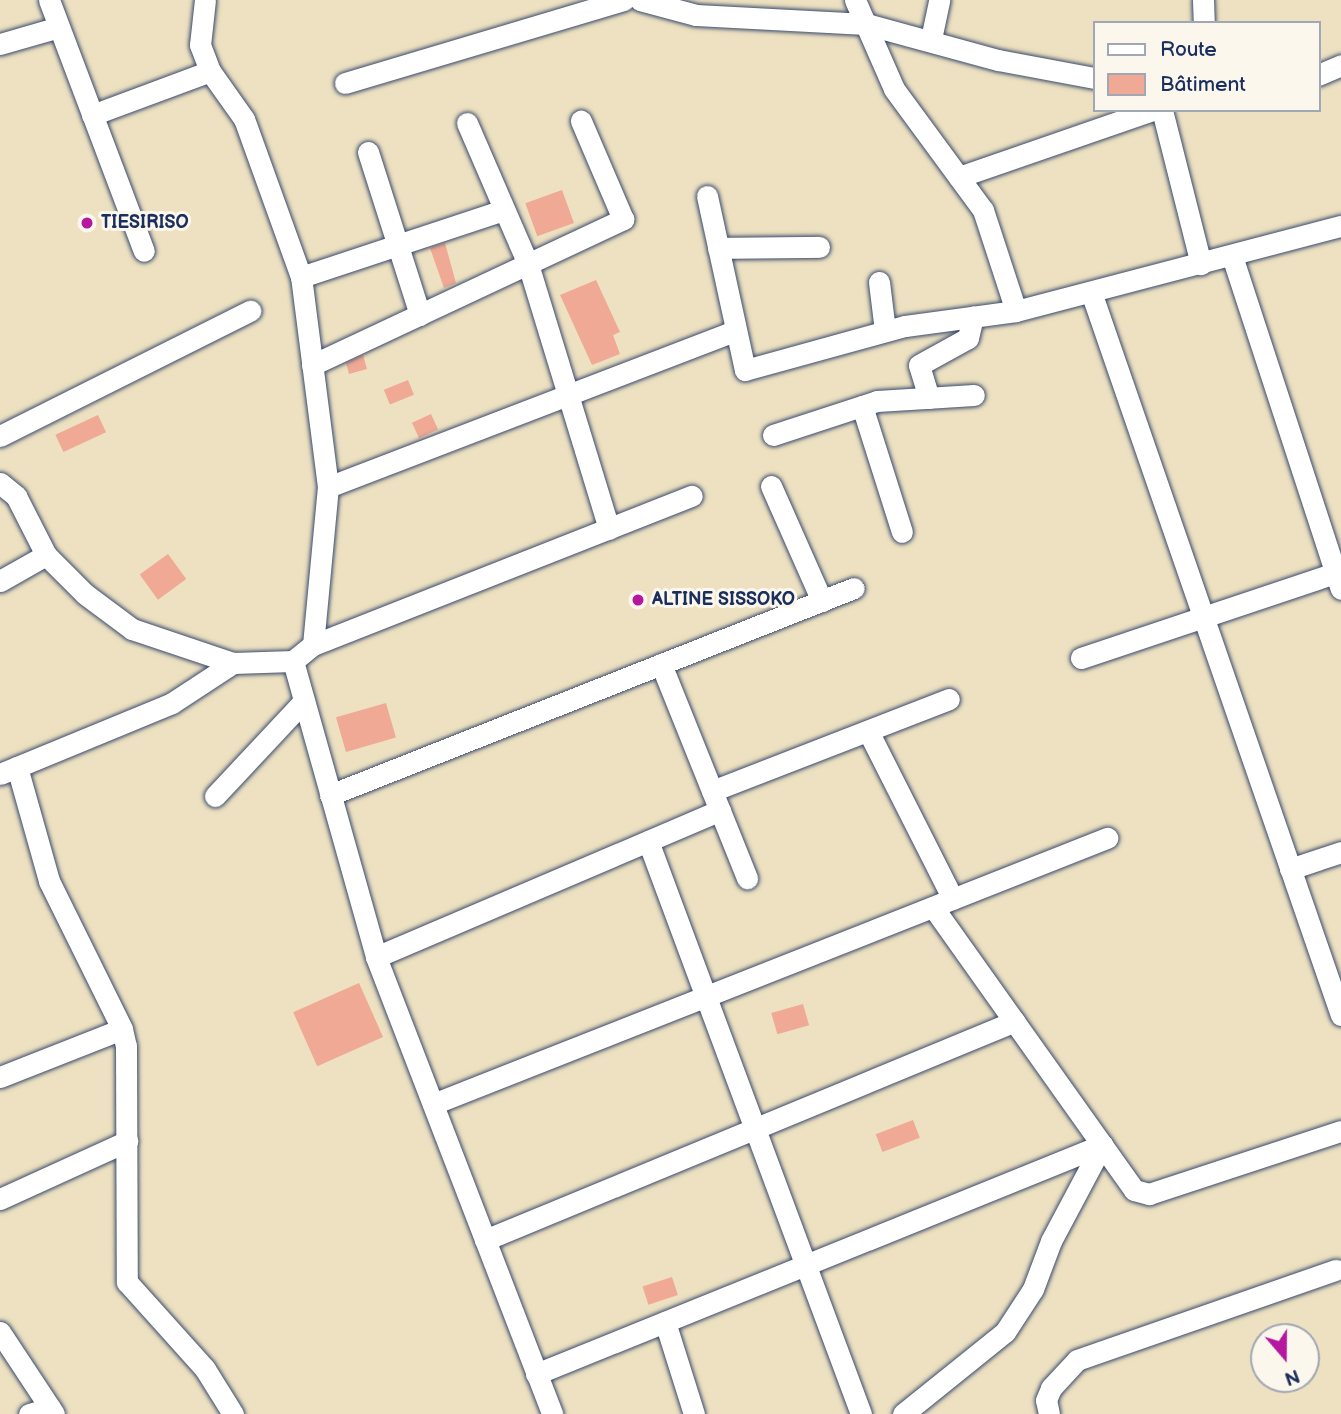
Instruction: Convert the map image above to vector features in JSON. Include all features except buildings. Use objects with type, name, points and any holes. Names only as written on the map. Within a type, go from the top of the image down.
[{"type":"street","points":[[205,0],[200,45],[210,71],[244,119],[301,277],[328,487],[313,645]]},
{"type":"street","points":[[345,83],[624,0]]},
{"type":"street","points":[[640,0],[696,15],[866,24],[931,39],[998,60],[1092,78]]},
{"type":"street","points":[[855,0],[894,89],[983,210],[1016,311]]},
{"type":"street","points":[[931,39],[939,0]]},
{"type":"street","points":[[1203,0],[1204,21]]},
{"type":"street","points":[[53,1],[59,27],[144,251]]},
{"type":"street","points":[[0,44],[59,27]]},
{"type":"street","points":[[1320,74],[1341,65]]},
{"type":"street","points":[[92,115],[210,71]]},
{"type":"street","points":[[959,177],[1147,112]]},
{"type":"street","points":[[1163,112],[1201,264]]},
{"type":"street","points":[[312,365],[623,219],[581,121]]},
{"type":"street","points":[[467,122],[528,264],[609,529]]},
{"type":"street","points":[[368,152],[420,315]]},
{"type":"street","points":[[707,196],[745,370],[886,331],[1016,311],[1232,256],[1339,232]]},
{"type":"street","points":[[301,277],[504,210]]},
{"type":"street","points":[[718,248],[819,247]]},
{"type":"street","points":[[1081,657],[1339,577],[1232,256]]},
{"type":"street","points":[[879,282],[886,331]]},
{"type":"street","points":[[1091,292],[1341,1015]]},
{"type":"street","points":[[0,436],[250,311]]},
{"type":"street","points":[[929,398],[919,365],[968,338],[973,317]]},
{"type":"street","points":[[328,487],[735,331]]},
{"type":"street","points":[[773,435],[862,407],[974,395]]},
{"type":"street","points":[[862,407],[902,533]]},
{"type":"street","points":[[0,482],[16,496],[46,555],[85,594],[132,629],[233,663],[293,661],[313,645],[692,496]]},
{"type":"street","points":[[771,486],[822,601]]},
{"type":"street","points":[[0,580],[46,555]]},
{"type":"street","points":[[330,795],[854,588]]},
{"type":"street","points":[[293,661],[376,957],[552,1414]]},
{"type":"street","points":[[233,663],[172,703],[9,771],[49,881],[122,1029],[127,1141],[127,1283],[205,1369],[233,1414]]},
{"type":"street","points":[[661,664],[747,878]]},
{"type":"street","points":[[376,957],[648,841],[716,801],[868,731],[949,699]]},
{"type":"street","points":[[215,796],[304,701]]},
{"type":"street","points":[[868,731],[943,903],[1014,1021],[1134,1190],[1149,1194],[1341,1131]]},
{"type":"street","points":[[433,1104],[1107,838]]},
{"type":"street","points":[[648,841],[861,1414]]},
{"type":"street","points":[[1290,869],[1341,852]]},
{"type":"street","points":[[485,1240],[1014,1021]]},
{"type":"street","points":[[0,1077],[122,1029]]},
{"type":"street","points":[[0,1199],[127,1141]]},
{"type":"street","points":[[536,1374],[1101,1145]]},
{"type":"street","points":[[903,1414],[1005,1332],[1032,1289],[1051,1241],[1101,1145]]},
{"type":"street","points":[[1049,1414],[1046,1400],[1051,1388],[1077,1360],[1336,1270]]},
{"type":"street","points":[[665,1322],[694,1414]]},
{"type":"street","points":[[0,1332],[52,1411],[29,1414]]},
{"type":"place","name":"TIESIRISO","points":[[87,223]]},
{"type":"place","name":"ALTINE SISSOKO","points":[[638,600]]}]
